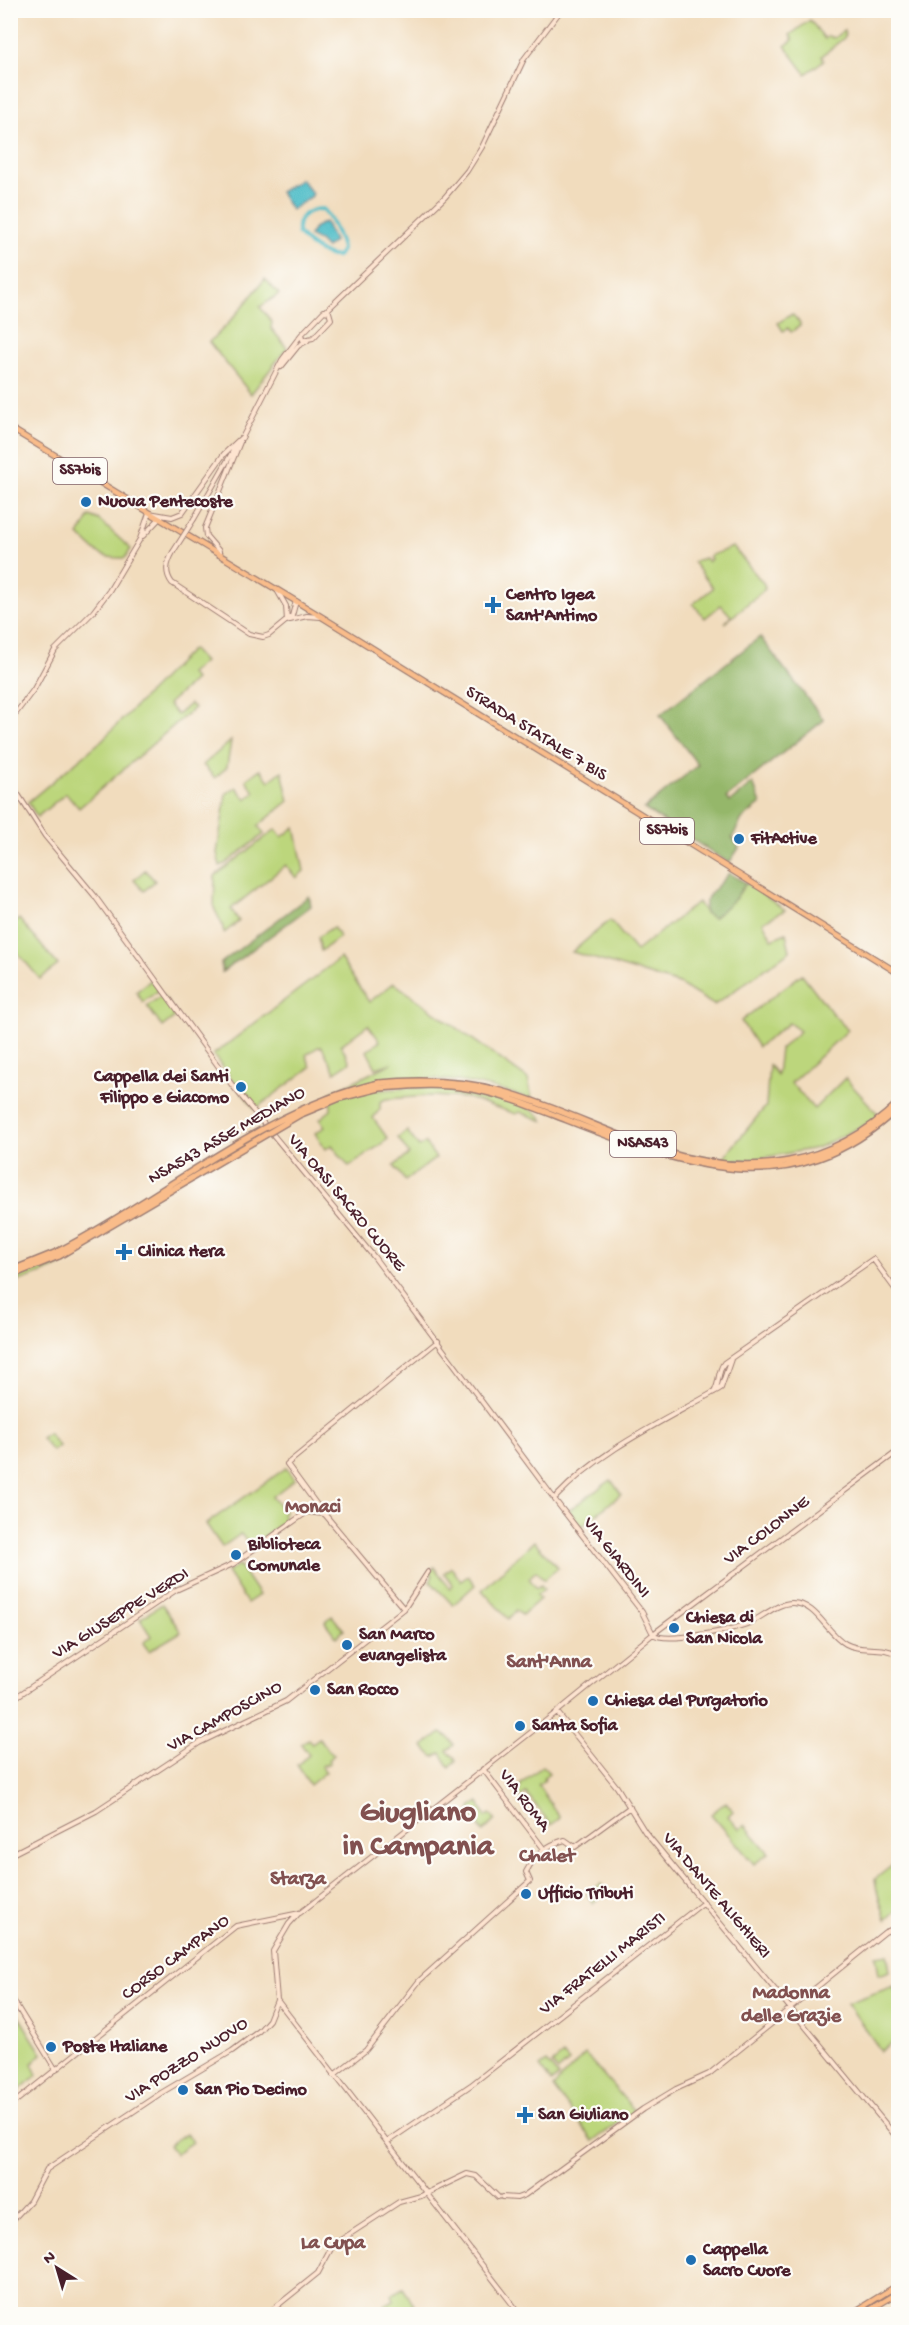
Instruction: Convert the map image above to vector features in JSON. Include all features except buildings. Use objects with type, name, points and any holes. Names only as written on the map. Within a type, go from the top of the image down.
[{"type":"highway","name":"NSA543","points":[[379,1085],[414,1080],[448,1081],[484,1087],[517,1096],[663,1151],[710,1162],[736,1165],[776,1165],[828,1150],[861,1133],[898,1105]]},
{"type":"highway","name":"NSA543","points":[[379,1085],[468,1088],[515,1100],[663,1155],[703,1166],[743,1170],[776,1168],[806,1162],[851,1144],[898,1105]]},
{"type":"highway","points":[[10,1276],[58,1254],[299,1115],[379,1085]]},
{"type":"highway","points":[[556,1115],[567,1125]]},
{"type":"highway","points":[[598,1136],[621,1140]]},
{"type":"highway","points":[[10,1271],[58,1254]]},
{"type":"main road","name":"SS7bis","points":[[10,428],[159,519]]},
{"type":"main road","name":"STRADA STATALE 7 BIS","points":[[159,519],[322,617],[898,973]]},
{"type":"main road","points":[[851,2314],[898,2285]]},
{"type":"main road","points":[[863,2314],[898,2294]]},
{"type":"street","points":[[296,602],[292,616],[269,635],[263,637],[249,634],[172,583],[167,573],[168,561],[242,437],[289,349],[319,315],[326,311],[445,197],[467,171],[482,147],[524,59],[561,10]]},
{"type":"street","points":[[278,370],[298,346],[320,333],[331,319],[332,315],[326,311]]},
{"type":"street","points":[[301,335],[303,340],[307,340]]},
{"type":"street","points":[[11,721],[34,689],[56,650],[100,604],[140,539],[149,513],[167,517],[182,513],[224,453],[242,437]]},
{"type":"street","points":[[219,555],[219,551],[206,536],[205,528],[242,437]]},
{"type":"street","points":[[140,539],[159,519]]},
{"type":"street","points":[[277,590],[286,606],[288,615],[286,621]]},
{"type":"street","points":[[286,621],[307,616],[322,617]]},
{"type":"street","name":"VIA OASI SACRO CUORE","points":[[10,782],[45,836],[94,895],[233,1087],[374,1257],[555,1498]]},
{"type":"street","points":[[555,1498],[571,1481],[637,1435],[714,1392],[720,1381],[722,1365],[873,1259],[898,1293]]},
{"type":"street","points":[[404,1609],[325,1515],[287,1464],[438,1341]]},
{"type":"street","points":[[720,1381],[724,1378],[732,1358]]},
{"type":"street","points":[[722,1365],[727,1369]]},
{"type":"street","points":[[720,1381],[724,1378]]},
{"type":"street","name":"VIA COLONNE","points":[[653,1634],[898,1451]]},
{"type":"street","points":[[310,1496],[310,1511],[325,1515]]},
{"type":"street","name":"VIA GIARDINI","points":[[555,1498],[642,1612],[653,1634]]},
{"type":"street","name":"VIA GIUSEPPE VERDI","points":[[10,1701],[176,1590],[234,1564],[317,1505]]},
{"type":"street","name":"VIA CAMPOSCINO","points":[[10,1855],[96,1811],[199,1743],[286,1701],[404,1609],[428,1572]]},
{"type":"street","points":[[653,1634],[662,1638],[702,1634],[737,1627],[782,1604],[804,1605],[847,1645],[884,1649],[898,1655]]},
{"type":"street","name":"CORSO CAMPANO","points":[[10,2106],[236,1926],[300,1913],[653,1634]]},
{"type":"street","name":"VIA DANTE ALIGHIERI","points":[[557,1712],[617,1787],[645,1832],[898,2139]]},
{"type":"street","name":"VIA ROMA","points":[[483,1769],[544,1849]]},
{"type":"street","points":[[334,2075],[366,2050],[419,1981],[530,1881],[526,1872],[534,1858],[544,1849],[565,1840],[575,1847],[630,1807]]},
{"type":"street","name":"VIA FRATELLI MARISTI","points":[[387,2142],[471,2085],[520,2048],[606,1977],[704,1902]]},
{"type":"street","points":[[300,1913],[289,1924],[273,1951],[277,2000],[520,2314]]},
{"type":"street","points":[[267,2314],[318,2273],[333,2245],[399,2202],[471,2174],[500,2197],[517,2198],[525,2195],[643,2109],[667,2094],[709,2074],[885,1932],[898,1927]]},
{"type":"street","points":[[10,1995],[58,2068]]},
{"type":"street","name":"VIA POZZO NUOVO","points":[[10,2223],[30,2201],[47,2169],[161,2092],[232,2050],[259,2031],[269,2020],[277,2000]]},
{"type":"green space","points":[[810,20],[825,39],[828,36],[834,38],[844,30],[845,37],[822,56],[824,60],[806,74],[785,46],[793,40],[790,35]]},
{"type":"green space","points":[[265,279],[279,294],[260,307],[272,322],[271,328],[287,348],[251,394],[209,342],[232,320]]},
{"type":"green space","points":[[792,314],[800,326],[791,332],[788,328],[783,331],[778,323]]},
{"type":"green space","points":[[90,516],[99,520],[131,549],[125,558],[104,556],[79,535]]},
{"type":"green space","points":[[733,547],[764,584],[765,589],[725,623],[731,616],[721,605],[705,618],[693,604],[713,588],[693,562],[705,558],[708,562],[711,559],[709,556]]},
{"type":"green space","points":[[760,637],[824,720],[726,798],[730,802],[753,783],[761,804],[742,819],[732,838],[739,848],[729,863],[644,809],[698,765],[660,715]]},
{"type":"green space","points":[[192,649],[204,662],[190,674],[195,680],[168,704],[177,715],[190,704],[194,708],[79,808],[66,793],[37,817],[28,802],[100,742]]},
{"type":"green space","points":[[231,741],[227,767],[215,778],[203,765]]},
{"type":"green space","points":[[260,769],[269,781],[282,771],[289,801],[258,826],[264,834],[220,866],[217,853],[226,794],[236,787],[246,799],[255,792],[246,780]]},
{"type":"green space","points":[[295,827],[304,871],[296,878],[286,865],[231,909],[239,921],[224,933],[214,908],[215,876],[276,829],[282,837]]},
{"type":"green space","points":[[145,870],[155,881],[144,891],[134,880]]},
{"type":"green space","points":[[729,873],[746,883],[735,899],[713,918],[705,913],[706,901]]},
{"type":"green space","points":[[746,883],[785,910],[763,922],[772,939],[786,933],[790,951],[714,1005],[679,984],[572,952],[610,920],[636,951],[698,902],[705,913],[735,899]]},
{"type":"green space","points":[[309,896],[311,906],[222,972],[221,963]]},
{"type":"green space","points":[[19,919],[58,965],[40,979],[11,945],[11,926]]},
{"type":"green space","points":[[333,927],[340,937],[321,951],[318,937]]},
{"type":"green space","points":[[340,958],[369,1002],[394,983],[528,1079],[532,1099],[474,1084],[438,1079],[378,1080],[379,1090],[430,1087],[492,1096],[525,1107],[544,1121],[468,1098],[430,1096],[386,1099],[380,1102],[380,1109],[373,1118],[388,1139],[349,1167],[332,1145],[325,1149],[315,1133],[325,1127],[320,1119],[331,1110],[330,1093],[392,1063],[376,1068],[367,1051],[380,1041],[368,1025],[341,1045],[350,1062],[335,1072],[322,1047],[318,1047],[306,1055],[311,1067],[255,1109],[213,1055]]},
{"type":"green space","points":[[802,974],[848,1030],[791,1083],[814,1109],[845,1078],[881,1117],[817,1148],[750,1160],[721,1161],[766,1106],[769,1065],[777,1075],[780,1049],[800,1031],[789,1023],[758,1047],[741,1021]]},
{"type":"green space","points":[[151,980],[159,990],[143,1002],[136,992]]},
{"type":"green space","points":[[162,995],[177,1015],[162,1027],[147,1006]]},
{"type":"green space","points":[[407,1131],[419,1147],[425,1143],[436,1158],[405,1181],[394,1166],[409,1154],[398,1138]]},
{"type":"green space","points":[[85,1246],[71,1260],[41,1274],[11,1284],[11,1279]]},
{"type":"green space","points":[[48,1433],[59,1446],[52,1451],[41,1438]]},
{"type":"green space","points":[[286,1468],[295,1479],[272,1497],[285,1511],[282,1514],[286,1520],[250,1546],[241,1534],[222,1547],[206,1524]]},
{"type":"green space","points":[[611,1480],[621,1494],[581,1527],[569,1510]]},
{"type":"green space","points":[[534,1541],[558,1568],[544,1580],[536,1571],[529,1578],[536,1588],[541,1585],[544,1589],[537,1595],[540,1599],[522,1615],[516,1611],[508,1619],[482,1590]]},
{"type":"green space","points":[[239,1565],[259,1595],[247,1603],[227,1572]]},
{"type":"green space","points":[[434,1567],[450,1588],[453,1585],[444,1573],[451,1567],[461,1581],[468,1576],[475,1585],[453,1605],[430,1581],[433,1575],[430,1573]]},
{"type":"green space","points":[[162,1604],[181,1632],[149,1651],[143,1643],[151,1636],[140,1619]]},
{"type":"green space","points":[[332,1616],[344,1630],[336,1637],[325,1622]]},
{"type":"green space","points":[[441,1733],[448,1737],[454,1745],[447,1751],[456,1761],[450,1768],[441,1753],[434,1757],[423,1746]]},
{"type":"green space","points":[[319,1738],[334,1755],[328,1760],[330,1763],[321,1766],[326,1772],[310,1785],[297,1765],[309,1755],[301,1744],[308,1739],[312,1743]]},
{"type":"green space","points":[[542,1766],[549,1773],[538,1785],[560,1818],[551,1825],[526,1793],[520,1797],[516,1792],[521,1787],[520,1785]]},
{"type":"green space","points":[[479,1802],[486,1817],[490,1814],[495,1820],[483,1832],[470,1812],[472,1806]]},
{"type":"green space","points":[[726,1802],[733,1811],[728,1816],[739,1829],[745,1825],[769,1853],[754,1864],[711,1814]]},
{"type":"green space","points":[[898,1861],[898,1909],[886,1920],[875,1879]]},
{"type":"green space","points":[[601,1884],[607,1892],[593,1903],[587,1894]]},
{"type":"green space","points":[[887,1954],[890,1971],[879,1975],[876,1956]]},
{"type":"green space","points":[[894,1986],[898,2003],[898,2039],[881,2051],[847,2003]]},
{"type":"green space","points":[[10,2002],[42,2054],[32,2064],[37,2075],[18,2091],[11,2082]]},
{"type":"green space","points":[[585,2054],[635,2111],[593,2141],[553,2087]]},
{"type":"green space","points":[[563,2055],[569,2062],[558,2071],[552,2064]]},
{"type":"green space","points":[[547,2062],[559,2077],[551,2082],[540,2067]]},
{"type":"green space","points":[[186,2133],[192,2142],[175,2154],[169,2145]]},
{"type":"green space","points":[[403,2288],[414,2304],[395,2314],[389,2314],[384,2305],[394,2300],[392,2294]]},
{"type":"water","points":[[301,179],[312,196],[291,210],[280,192]]},
{"type":"water","points":[[325,222],[334,241],[326,248],[309,236],[315,227]]},
{"type":"waterway","points":[[323,209],[338,235],[342,250],[337,256],[321,252],[298,233],[299,222],[304,215],[312,210],[323,209]]},
{"type":"place","name":"Nuova Pentecoste","points":[[86,502]]},
{"type":"place","name":"Centro Igea Sant'Antimo","points":[[493,605]]},
{"type":"place","name":"FitActive","points":[[739,839]]},
{"type":"place","name":"Cappella dei Santi Filippo e Giacomo","points":[[241,1087]]},
{"type":"place","name":"Clinica Hera","points":[[124,1252]]},
{"type":"place","name":"Biblioteca Comunale","points":[[236,1555]]},
{"type":"place","name":"Chiesa di San Nicola","points":[[674,1628]]},
{"type":"place","name":"San Marco evangelista","points":[[347,1645]]},
{"type":"place","name":"San Rocco","points":[[315,1690]]},
{"type":"place","name":"Chiesa del Purgatorio","points":[[593,1701]]},
{"type":"place","name":"Santa Sofia","points":[[520,1726]]},
{"type":"place","name":"Ufficio Tributi","points":[[526,1894]]},
{"type":"place","name":"Poste Italiane","points":[[51,2047]]},
{"type":"place","name":"San Pio Decimo","points":[[183,2090]]},
{"type":"place","name":"San Giuliano","points":[[525,2115]]},
{"type":"place","name":"Cappella Sacro Cuore","points":[[691,2260]]},
{"type":"district","name":"Monaci","points":[[313,1508]]},
{"type":"district","name":"Sant'Anna","points":[[549,1663]]},
{"type":"district","name":"Giugliano in Campania","points":[[418,1831]]},
{"type":"district","name":"Chalet","points":[[547,1857]]},
{"type":"district","name":"Starza","points":[[298,1880]]},
{"type":"district","name":"Madonna delle Grazie","points":[[791,2006]]},
{"type":"district","name":"La Cupa","points":[[333,2244]]}]
